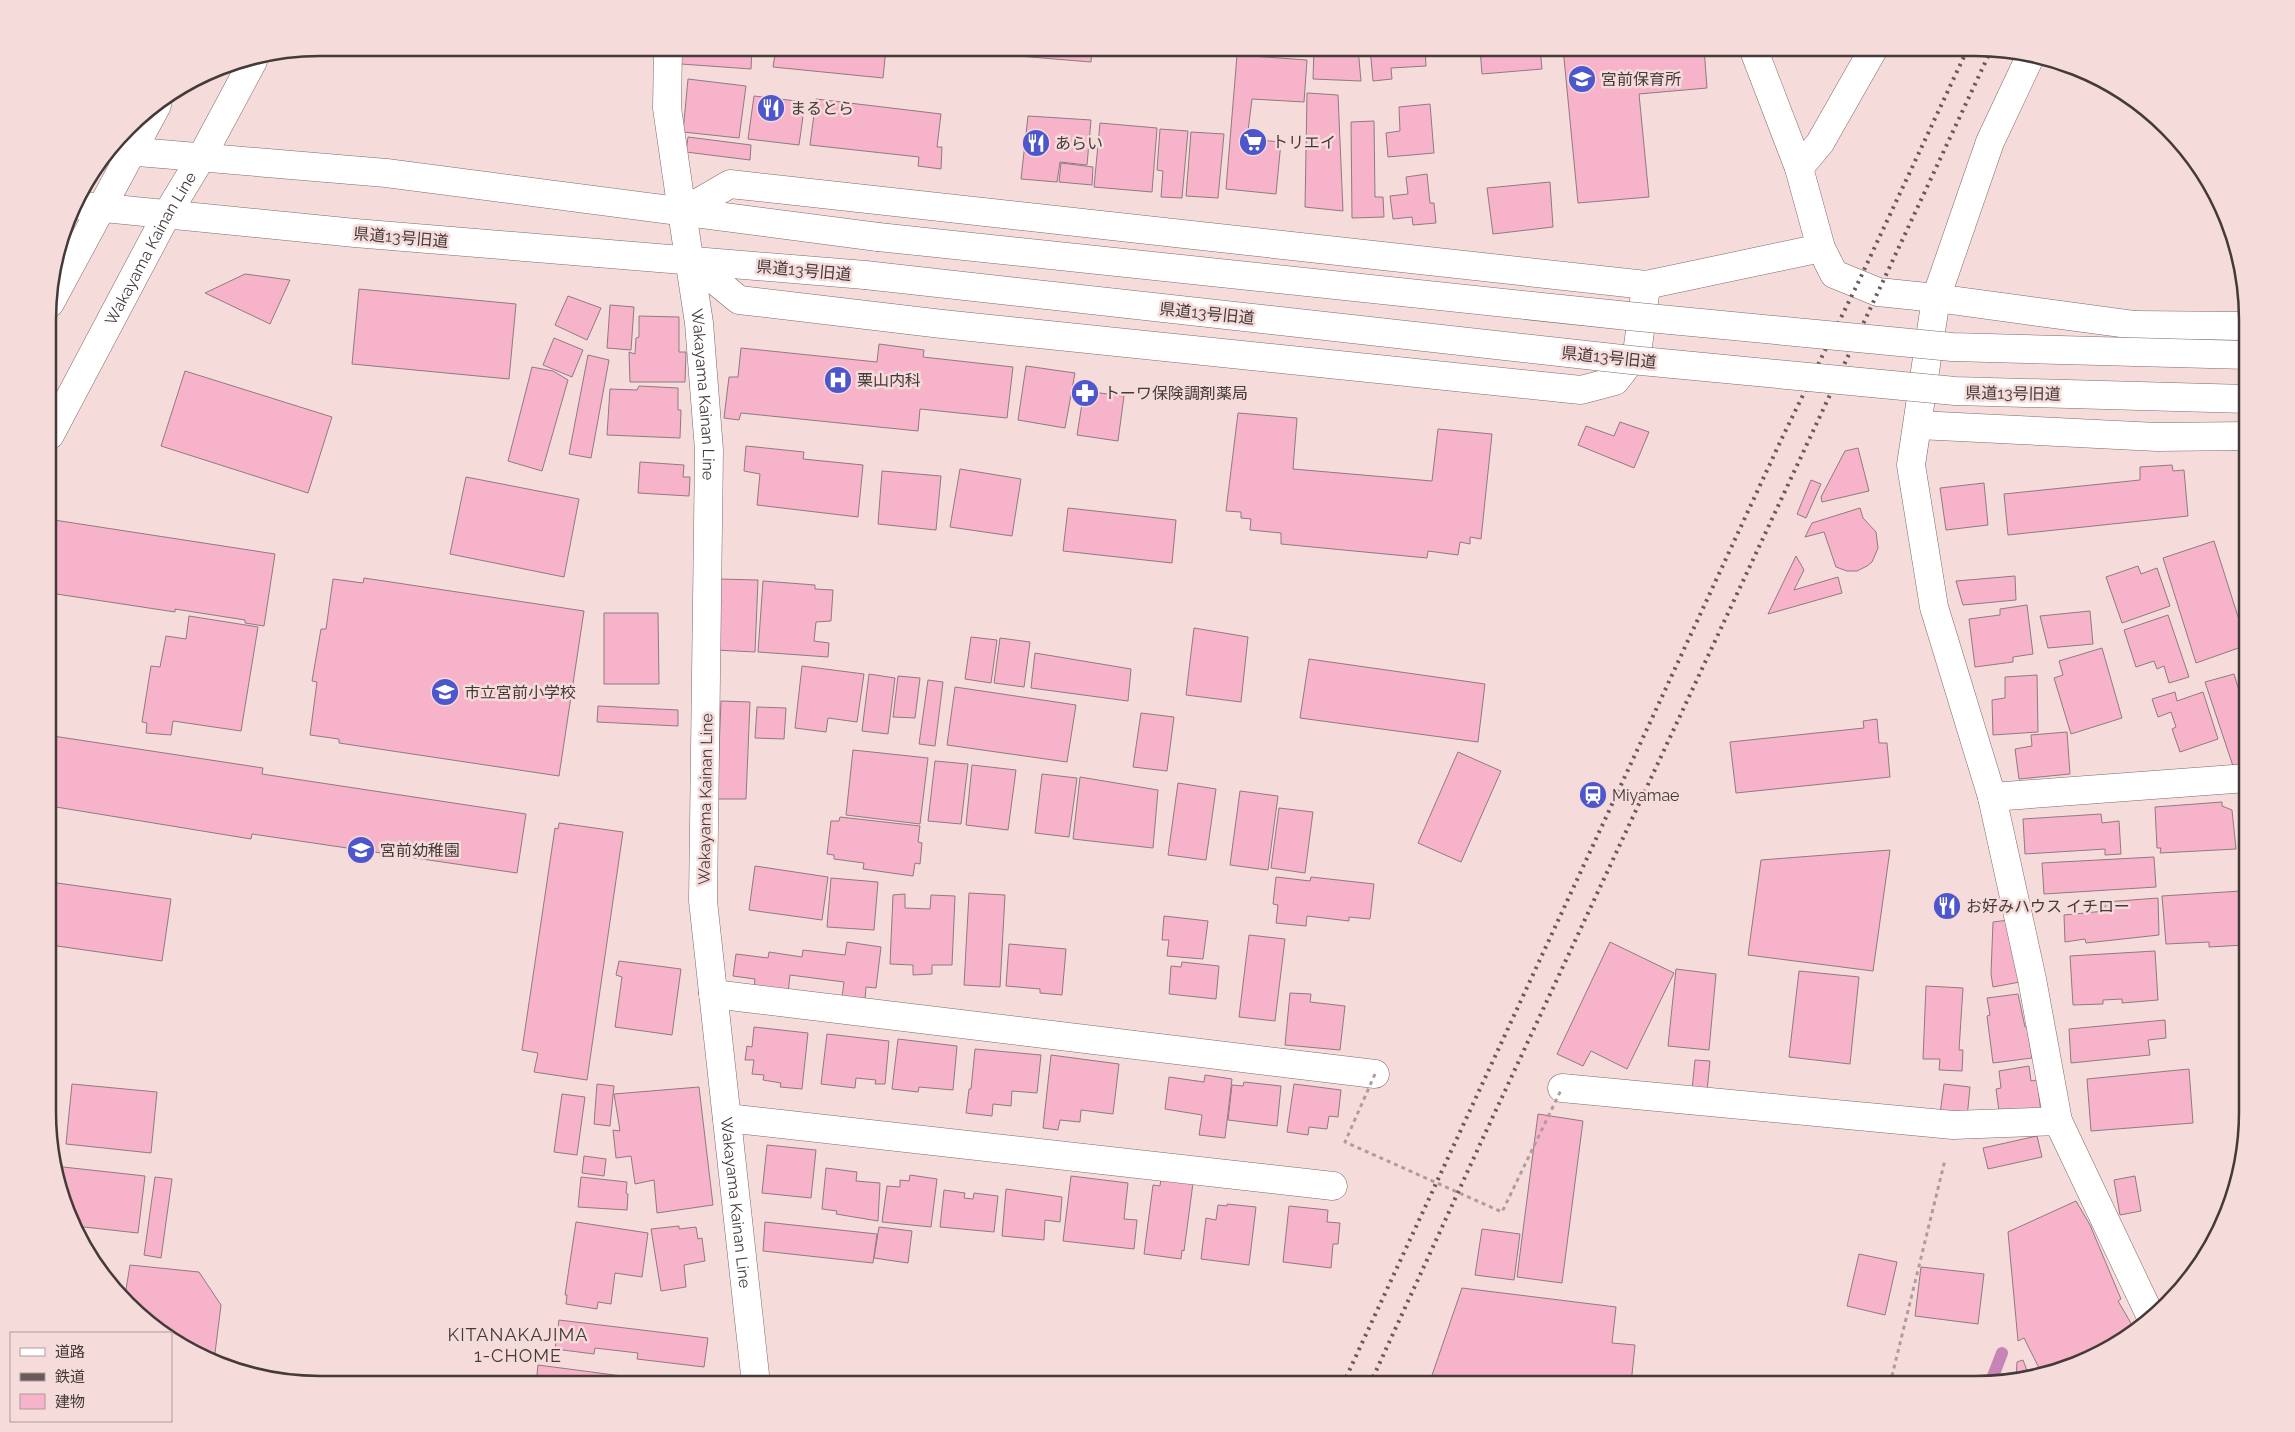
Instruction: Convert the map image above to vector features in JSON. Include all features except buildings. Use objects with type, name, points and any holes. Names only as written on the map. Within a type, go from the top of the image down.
[{"type":"street","name":"Wakayama Kainan Line","points":[[668,56],[667,108],[699,323],[709,450],[703,901],[755,1376]]},
{"type":"street","points":[[1756,56],[1799,168],[1821,248],[1834,274],[1878,292],[2135,325],[2239,326]]},
{"type":"street","points":[[1799,168],[1820,143],[1869,56]]},
{"type":"street","points":[[2028,61],[1990,142],[1936,298],[1912,465],[1934,607],[1992,796],[2032,979],[2058,1122],[2148,1311]]},
{"type":"street","name":"Wakayama Kainan Line","points":[[56,424],[167,214],[201,158],[251,65]]},
{"type":"street","points":[[59,286],[101,207],[123,150],[138,130]]},
{"type":"street","points":[[123,150],[386,173],[878,237],[1628,316],[1952,347],[2239,355]]},
{"type":"street","points":[[682,212],[730,184],[1646,285],[1821,248]]},
{"type":"street","name":"県道13号旧道","points":[[82,206],[365,234],[865,275],[1621,359],[1955,391],[2239,399]]},
{"type":"street","points":[[690,260],[739,300],[942,324],[1581,390],[1615,381],[1637,353],[1646,285]]},
{"type":"street","points":[[1918,425],[2157,437],[2239,436]]},
{"type":"street","points":[[1992,796],[2239,779]]},
{"type":"street","points":[[713,994],[1375,1074]]},
{"type":"street","points":[[1562,1088],[1953,1125],[2058,1122]]},
{"type":"street","points":[[727,1118],[1334,1186]]},
{"type":"path","points":[[1375,1074],[1345,1142],[1502,1212],[1562,1088]]},
{"type":"path","points":[[1892,1376],[1953,1125]]},
{"type":"waterway","points":[[1994,1375],[2002,1353]]},
{"type":"railway","points":[[1347,1376],[1782,438],[1857,285],[1964,56]]},
{"type":"railway","points":[[1374,1376],[1988,57]]},
{"type":"place","name":"宮前保育所","points":[[1582,79]]},
{"type":"place","name":"まるとら","points":[[771,108]]},
{"type":"place","name":"トリエイ","points":[[1253,142]]},
{"type":"place","name":"あらい","points":[[1036,143]]},
{"type":"place","name":"栗山内科","points":[[838,380]]},
{"type":"place","name":"トーワ保険調剤薬局","points":[[1085,393]]},
{"type":"place","name":"市立宮前小学校","points":[[445,692]]},
{"type":"place","name":"Miyamae","points":[[1593,795]]},
{"type":"place","name":"宮前幼稚園","points":[[361,850]]},
{"type":"place","name":"お好みハウス イチロー","points":[[1947,906]]},
{"type":"district","name":"KITANAKAJIMA 1-CHOME","points":[[518,1345]]}]
